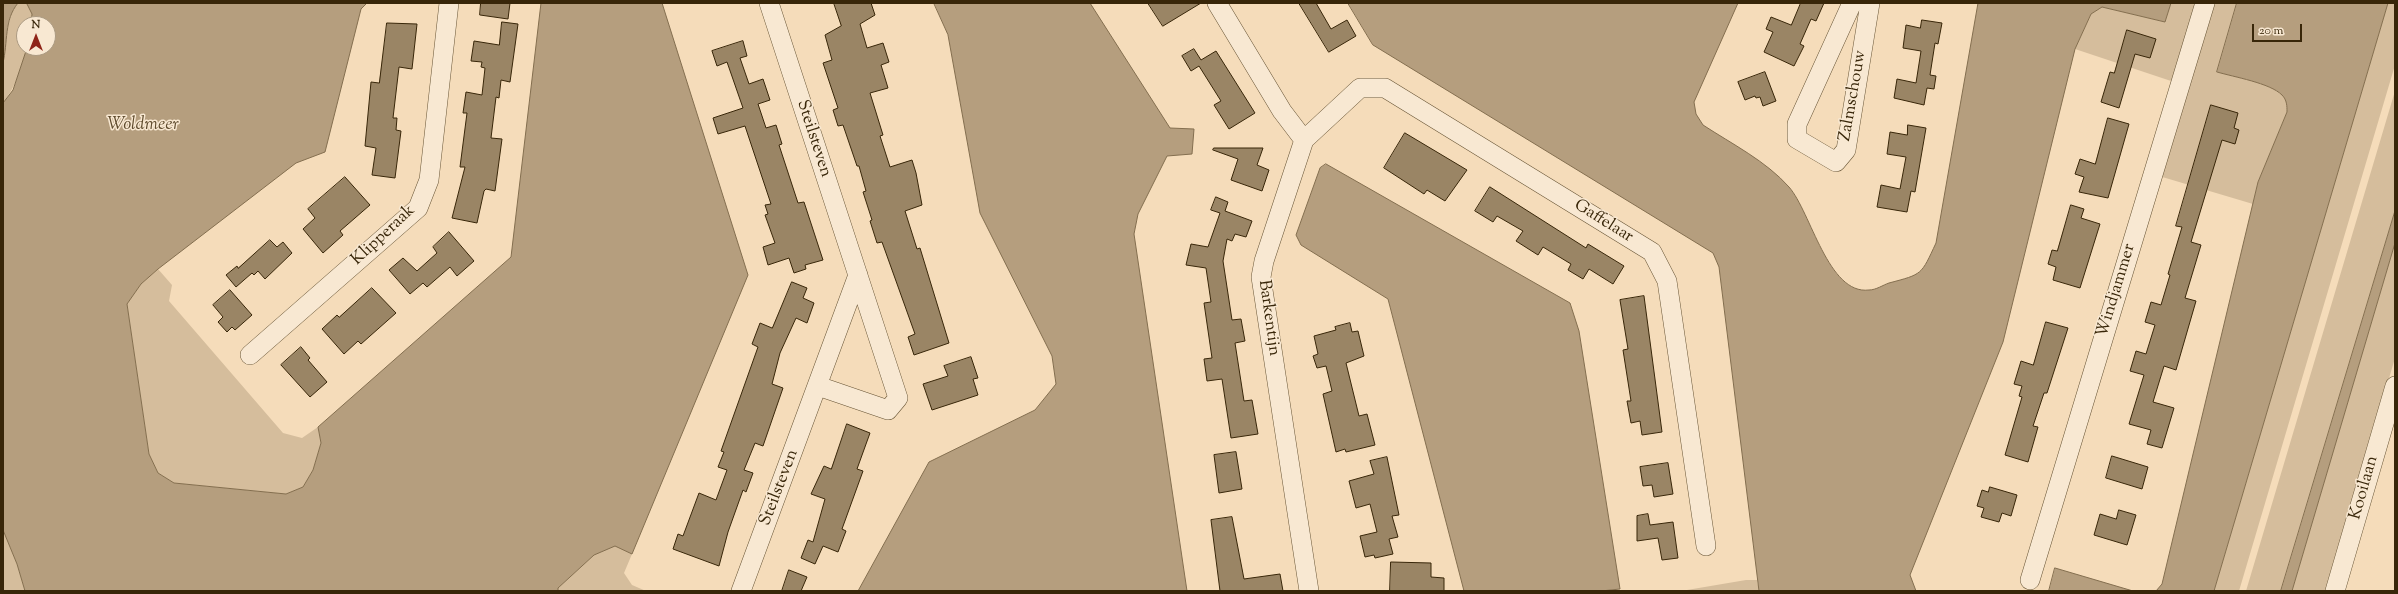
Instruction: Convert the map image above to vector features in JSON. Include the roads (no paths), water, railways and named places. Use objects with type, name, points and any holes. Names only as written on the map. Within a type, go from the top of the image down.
[{"type":"street","name":"Klipperaak","points":[[250,355],[418,208],[429,180],[449,3]]},
{"type":"street","name":"Steilsteven","points":[[769,3],[898,398],[888,410],[818,386]]},
{"type":"street","points":[[1217,3],[1282,111],[1304,140]]},
{"type":"street","name":"Zalmschouw","points":[[1852,3],[1797,124],[1797,139],[1836,162],[1846,150],[1870,3]]},
{"type":"street","name":"Windjammer","points":[[2030,580],[2204,3]]},
{"type":"street","name":"Gaffelaar","points":[[1304,140],[1360,88],[1386,88],[1652,252],[1667,281],[1706,546]]},
{"type":"street","name":"Barkentijn","points":[[1304,140],[1264,261],[1261,277],[1309,591]]},
{"type":"street","name":"Steilsteven","points":[[741,591],[858,275]]},
{"type":"street","name":"Kooilaan","points":[[2335,591],[2395,386]]},
{"type":"water","points":[[3,3],[18,3],[10,17],[8,24],[3,63]]},
{"type":"water","name":"Woldmeer","points":[[24,3],[367,3],[361,9],[325,152],[296,163],[158,269],[141,284],[127,304],[149,454],[158,473],[174,483],[286,494],[303,487],[313,470],[321,443],[318,427],[511,257],[541,3],[662,3],[748,275],[632,554],[615,546],[594,555],[558,588],[558,591],[25,591],[17,564],[3,530],[3,103],[13,90],[24,56],[56,56],[56,16],[32,16],[27,4]]},
{"type":"water","points":[[934,3],[1090,3],[1170,128],[1194,129],[1192,154],[1167,156],[1138,214],[1134,234],[1187,591],[858,591],[929,462],[1035,410],[1056,384],[1052,356],[980,213],[948,35]]},
{"type":"water","points":[[1348,3],[1738,3],[1694,102],[1696,114],[1703,125],[1748,153],[1770,169],[1789,187],[1805,214],[1831,266],[1842,280],[1855,288],[1869,290],[1920,272],[1936,243],[1978,3],[2171,3],[2165,22],[2102,7],[2091,14],[2075,49],[2003,342],[1910,575],[1916,591],[1759,591],[1719,267],[1713,253],[1373,45]]},
{"type":"water","points":[[2237,3],[2388,3],[2214,591],[2156,591],[2162,584],[2258,182],[2287,112],[2285,99],[2282,95],[2269,87],[2217,72]]},
{"type":"water","points":[[1326,164],[1570,303],[1579,331],[1620,589],[1601,591],[1464,591],[1388,299],[1301,245],[1296,235],[1320,168]]},
{"type":"water","points":[[2395,211],[2395,243],[2292,591],[2281,591]]},
{"type":"water","points":[[2055,568],[2133,591],[2049,591]]}]
